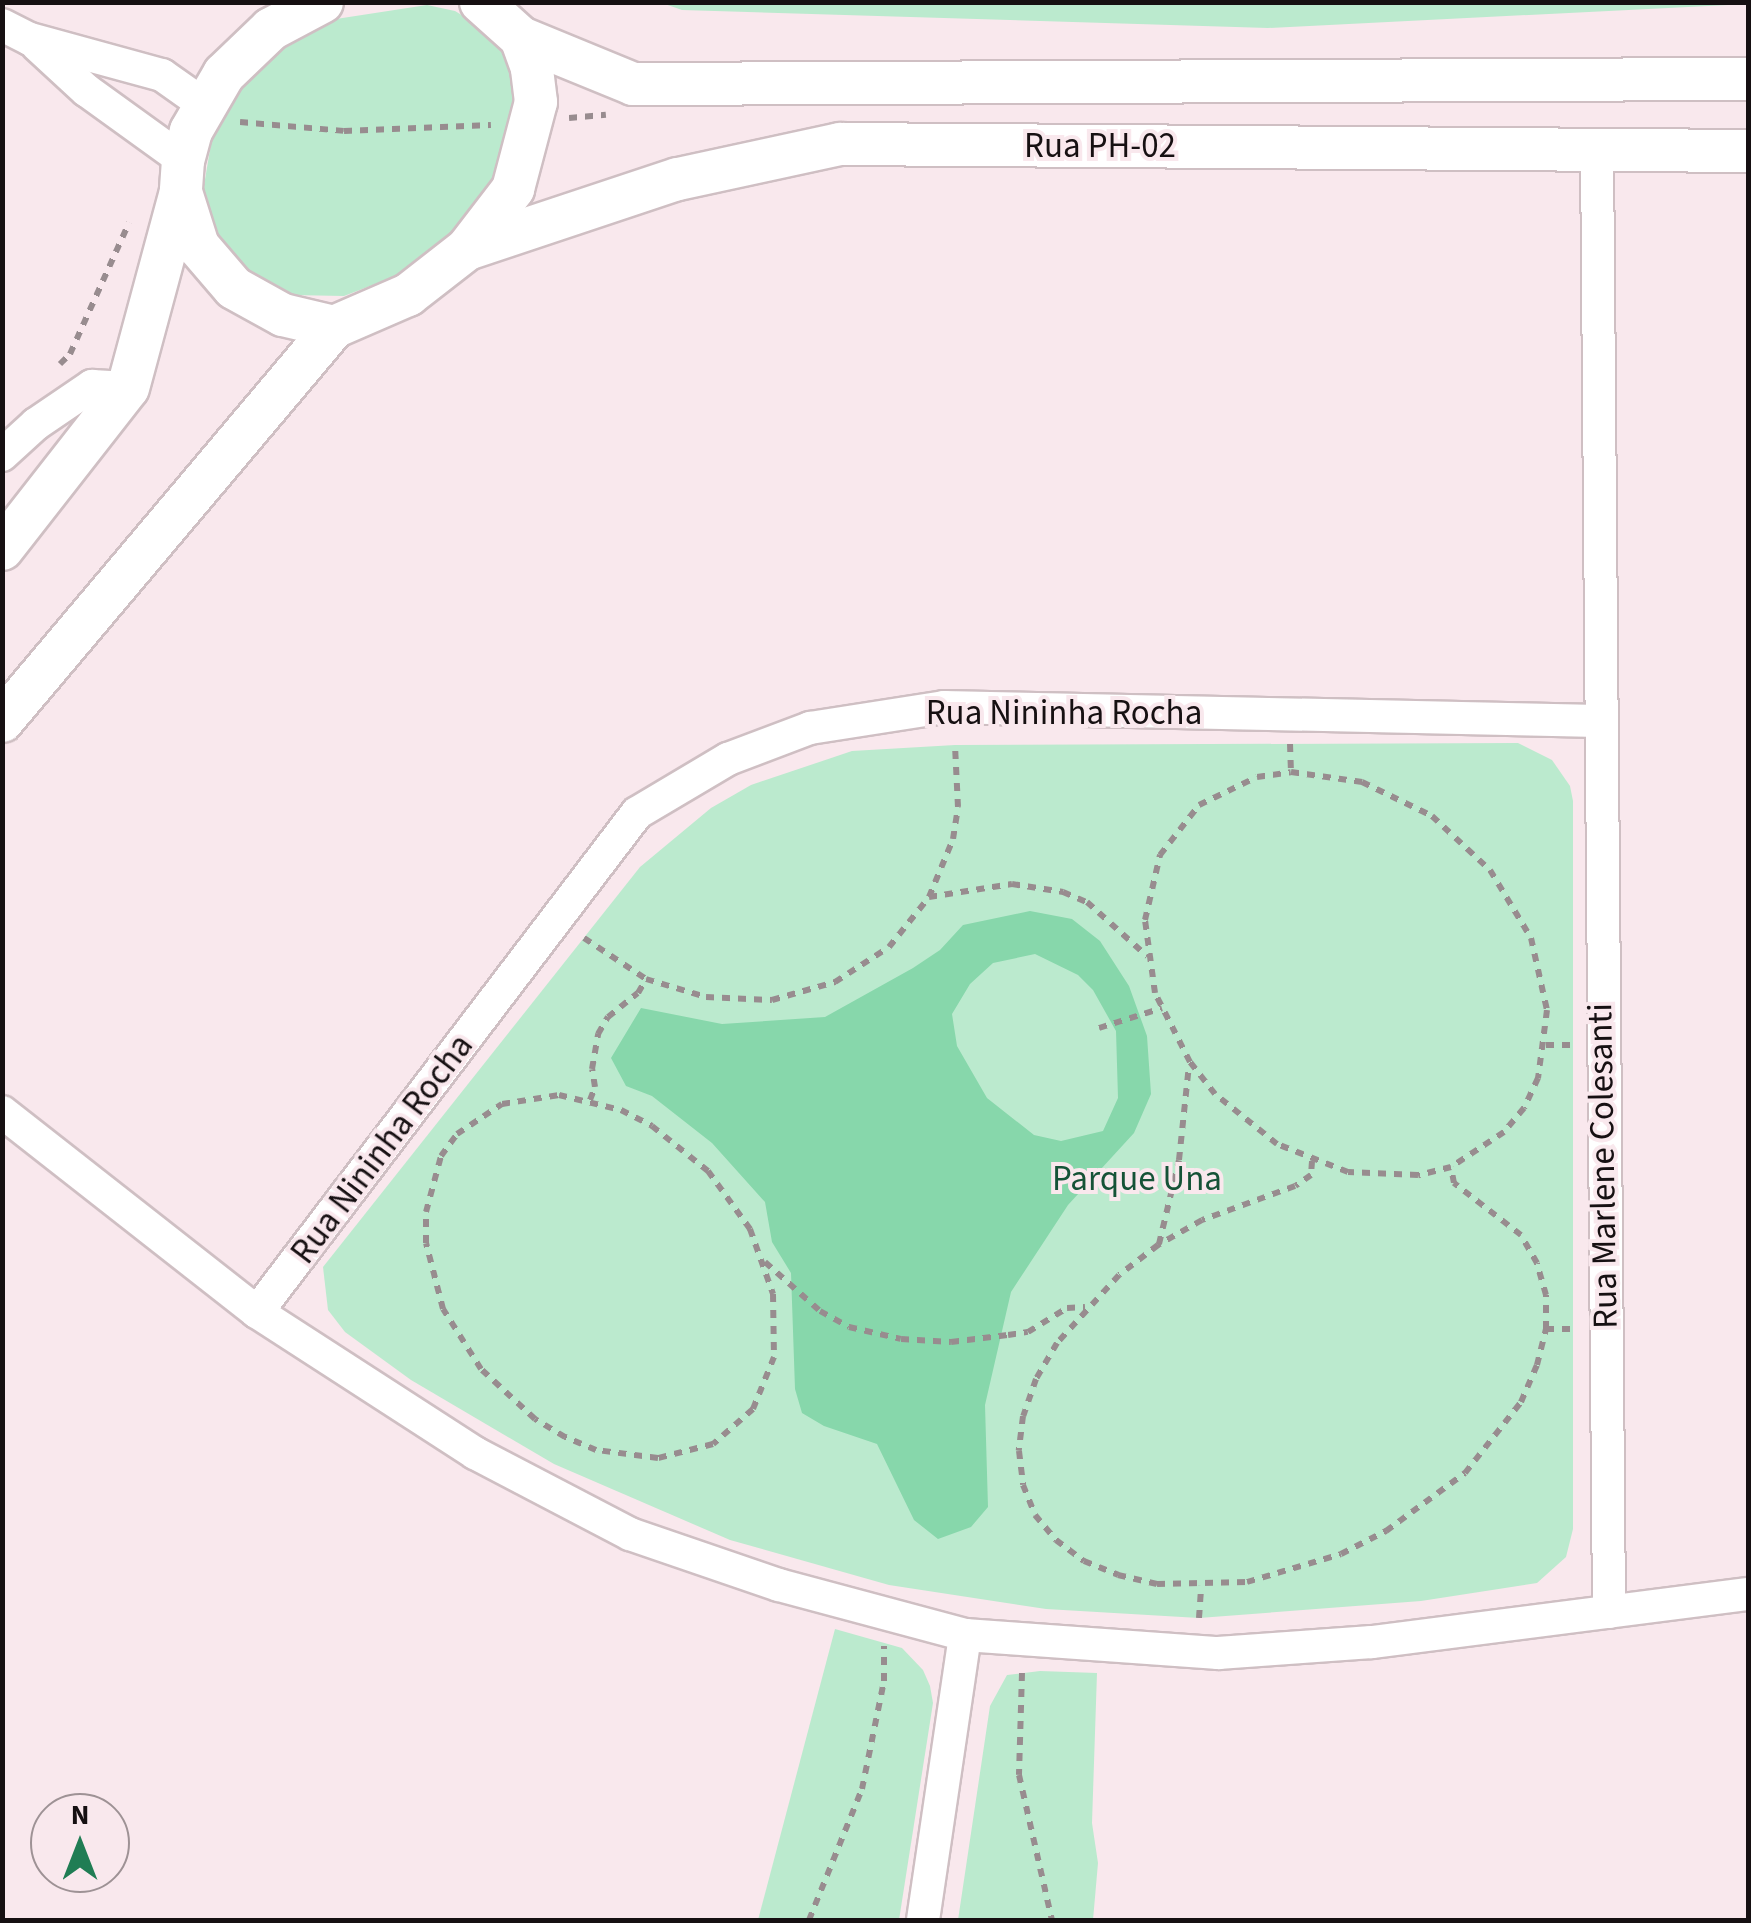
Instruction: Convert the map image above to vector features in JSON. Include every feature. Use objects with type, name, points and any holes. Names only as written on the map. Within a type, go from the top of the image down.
[{"type":"street","points":[[2,549],[128,388],[191,131],[224,74],[271,29],[322,2]]},
{"type":"street","points":[[2,721],[334,327],[408,294],[468,249],[513,190],[530,137],[536,102],[532,68],[509,17]]},
{"type":"street","name":"Rua PH-02","points":[[509,17],[634,84],[1748,78]]},
{"type":"street","points":[[16,32],[162,76],[206,106]]},
{"type":"street","points":[[16,32],[182,176],[198,246],[234,288],[283,314],[334,327]]},
{"type":"street","name":"Rua PH-02","points":[[468,249],[678,180],[840,144],[1748,151]]},
{"type":"street","name":"Rua Marlene Colesanti","points":[[1596,150],[1609,1612]]},
{"type":"street","points":[[2,455],[36,424],[92,386],[128,388]]},
{"type":"street","name":"Rua Nininha Rocha","points":[[257,1312],[637,813],[728,759],[810,728],[944,707],[1599,720]]},
{"type":"street","points":[[2,1112],[257,1312],[475,1452],[630,1534],[779,1585],[966,1635],[1218,1653],[1372,1642],[1748,1594]]},
{"type":"street","points":[[924,1920],[966,1635]]},
{"type":"path","points":[[56,368],[70,354],[134,213]]},
{"type":"path","points":[[938,746],[975,744]]},
{"type":"path","points":[[1270,744],[1310,744]]},
{"type":"path","points":[[1290,744],[1291,772]]},
{"type":"path","points":[[583,937],[646,979],[738,1002],[804,994],[864,966],[889,947],[929,898],[953,839],[958,808],[956,745]]},
{"type":"path","points":[[1291,772],[1344,778],[1398,796],[1463,841],[1490,870],[1531,938],[1542,974],[1546,1046],[1524,1108],[1492,1142],[1451,1167],[1418,1175],[1384,1176],[1312,1160],[1244,1121],[1190,1062],[1162,1008],[1146,956],[1150,887],[1160,855],[1177,828],[1199,805],[1226,788],[1291,772]]},
{"type":"path","points":[[929,898],[1012,884],[1063,892],[1087,902],[1146,956]]},
{"type":"path","points":[[571,952],[594,923]]},
{"type":"path","points":[[590,1100],[596,1086],[592,1069],[598,1034],[608,1017],[638,993],[646,979]]},
{"type":"path","points":[[1098,1028],[1162,1008]]},
{"type":"path","points":[[1571,1026],[1571,1064]]},
{"type":"path","points":[[1546,1046],[1571,1045]]},
{"type":"path","points":[[1158,1245],[1179,1160],[1190,1062]]},
{"type":"path","points":[[529,1096],[590,1100],[652,1126],[695,1159],[731,1199],[764,1262],[775,1310],[774,1357],[766,1384],[735,1429],[700,1449],[658,1458],[627,1457],[580,1443],[534,1418],[506,1396],[471,1354],[444,1309],[426,1244],[426,1212],[436,1170],[457,1134],[502,1104],[529,1096]]},
{"type":"path","points":[[448,1128],[457,1134]]},
{"type":"path","points":[[1312,1160],[1311,1175],[1295,1186],[1233,1206],[1158,1245],[1084,1308],[1056,1343],[1023,1416],[1019,1452],[1023,1485],[1035,1515],[1056,1540],[1084,1561],[1118,1576],[1157,1584],[1247,1582],[1341,1554],[1428,1504],[1465,1472],[1520,1402],[1537,1365],[1546,1329],[1546,1294],[1537,1263],[1521,1234],[1454,1183],[1451,1167]]},
{"type":"path","points":[[764,1262],[820,1311],[849,1328],[951,1342],[1028,1332],[1067,1308],[1084,1308]]},
{"type":"path","points":[[1572,1310],[1572,1348]]},
{"type":"path","points":[[1546,1329],[1572,1329]]},
{"type":"path","points":[[1199,1618],[1201,1586]]},
{"type":"path","points":[[809,1920],[862,1789],[884,1680],[883,1613]]},
{"type":"path","points":[[1180,1617],[1217,1617]]},
{"type":"path","points":[[1024,1641],[1019,1774],[1052,1920]]},
{"type":"green space","points":[[662,3],[1748,4],[1268,28],[682,10]]},
{"type":"green space","points":[[427,5],[455,11],[480,26],[500,47],[511,73],[515,102],[494,179],[452,233],[396,276],[344,296],[291,295],[248,271],[217,236],[203,191],[212,138],[240,88],[283,46],[336,19]]},
{"type":"green space","name":"Parque Una","points":[[1518,743],[1552,760],[1570,786],[1573,801],[1573,1529],[1566,1557],[1537,1583],[1421,1601],[1199,1618],[1046,1609],[889,1585],[730,1540],[554,1464],[411,1380],[345,1332],[328,1310],[323,1267],[640,867],[711,808],[751,785],[852,751],[955,745]]},
{"type":"green space","points":[[835,1629],[902,1648],[923,1670],[930,1686],[933,1703],[899,1920],[758,1920]]},
{"type":"green space","points":[[1040,1671],[1097,1673],[1092,1823],[1098,1863],[1093,1920],[958,1920],[990,1706],[1007,1675]]},
{"type":"shaded area","points":[[1030,911],[1072,919],[1100,941],[1129,986],[1147,1036],[1151,1094],[1134,1133],[1068,1205],[1011,1292],[985,1405],[988,1507],[971,1527],[938,1539],[914,1520],[877,1444],[824,1426],[802,1413],[795,1389],[791,1273],[772,1242],[765,1202],[712,1143],[652,1096],[626,1086],[611,1058],[641,1008],[722,1024],[825,1017],[940,950],[963,925]],"holes":[[[1035,954],[1078,975],[1093,990],[1116,1031],[1118,1098],[1103,1131],[1061,1141],[1034,1135],[987,1098],[957,1046],[952,1014],[970,984],[993,963]]]}]
